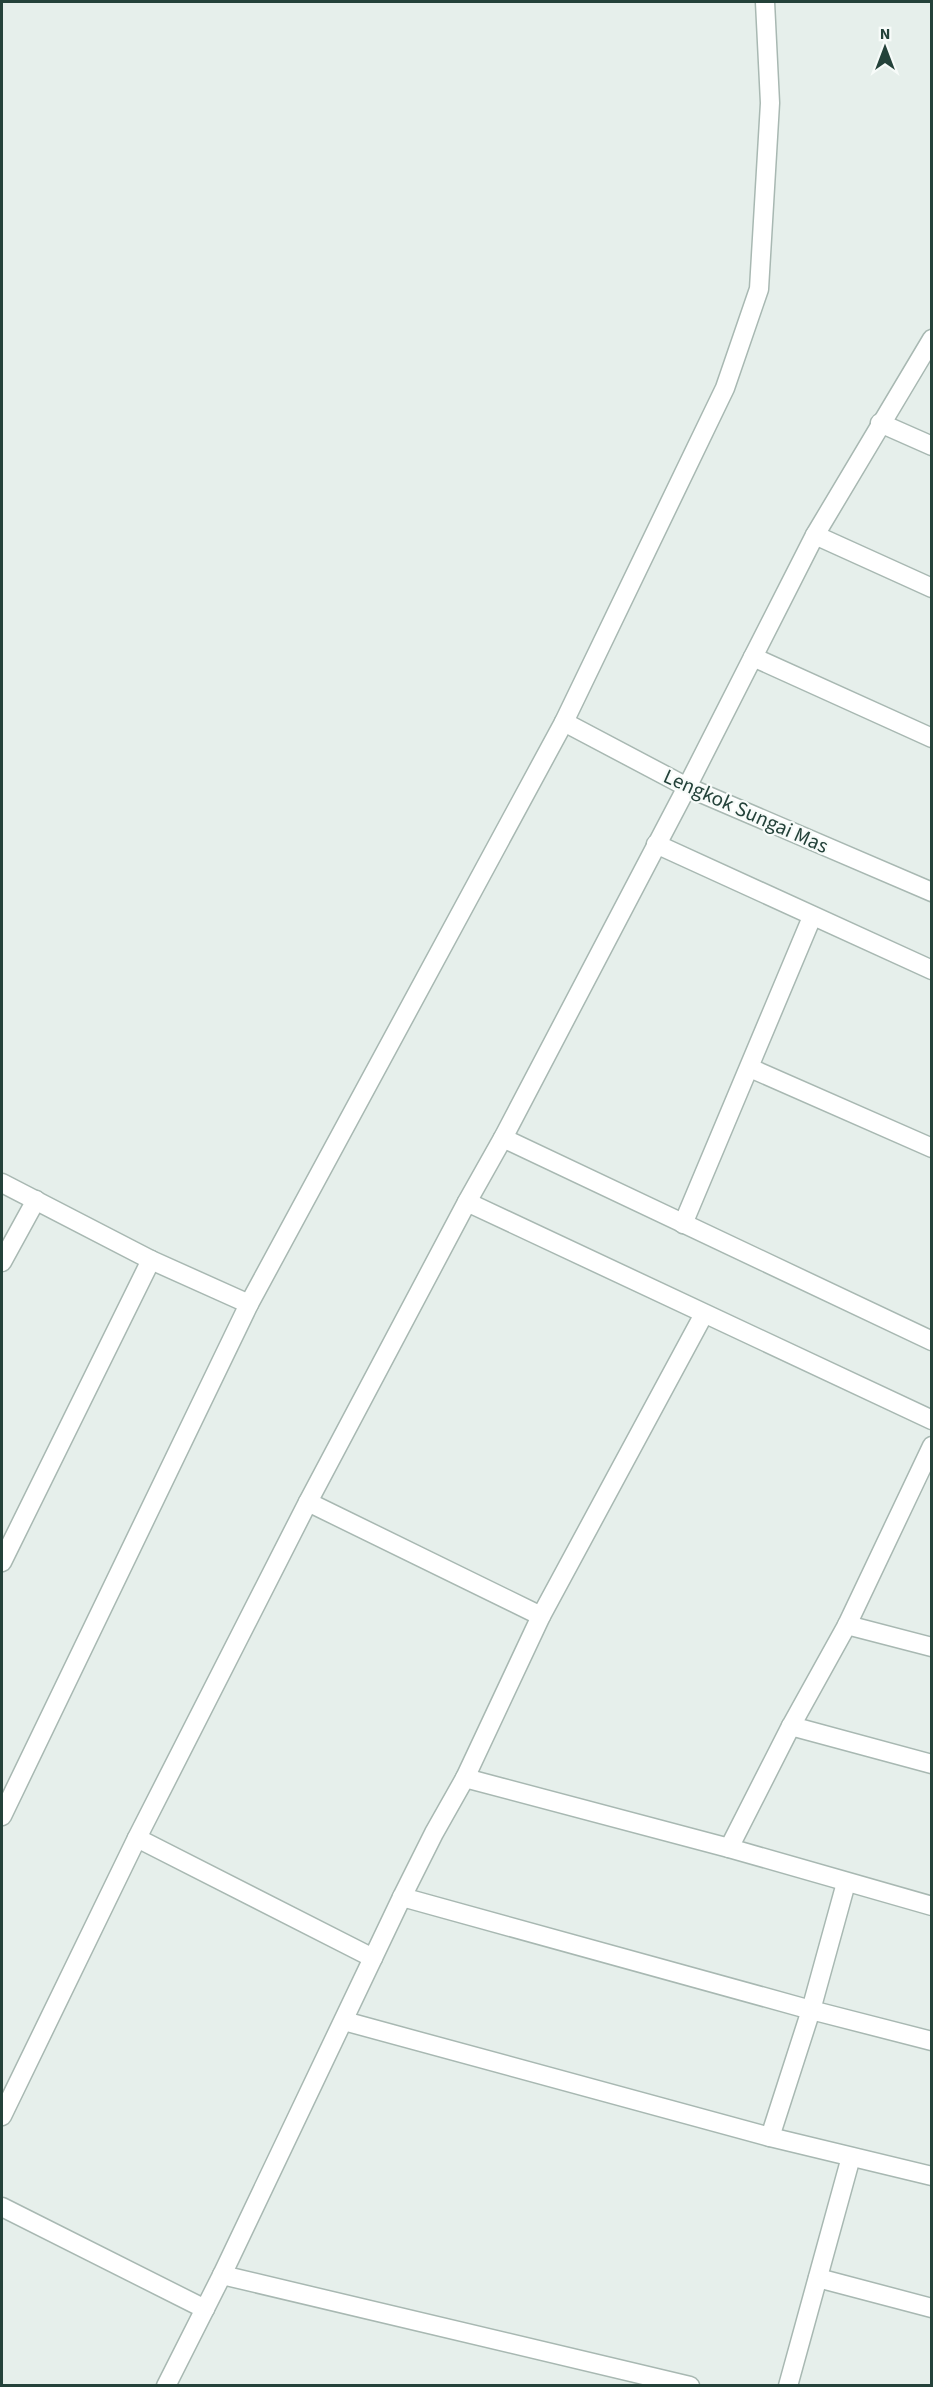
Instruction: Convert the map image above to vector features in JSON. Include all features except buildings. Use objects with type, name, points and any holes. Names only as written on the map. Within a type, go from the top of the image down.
[{"type":"street","points":[[2,1816],[249,1304],[564,722],[725,388],[759,289],[770,103],[765,2]]},
{"type":"street","points":[[2,2116],[137,1838],[308,1502],[503,1138],[687,787],[815,535],[932,339]]},
{"type":"street","points":[[880,423],[932,446]]},
{"type":"street","points":[[815,535],[932,588]]},
{"type":"street","points":[[753,657],[932,738]]},
{"type":"street","name":"Lengkok Sungai Mas","points":[[564,722],[687,787],[932,892]]},
{"type":"street","points":[[656,844],[932,970]]},
{"type":"street","points":[[683,1224],[812,917]]},
{"type":"street","points":[[750,1068],[932,1148]]},
{"type":"street","points":[[503,1138],[932,1341]]},
{"type":"street","points":[[2,1183],[151,1260],[249,1304]]},
{"type":"street","points":[[2,1262],[36,1200]]},
{"type":"street","points":[[467,1202],[932,1420]]},
{"type":"street","points":[[2,1562],[151,1260]]},
{"type":"street","points":[[166,2385],[222,2276],[402,1897],[465,1778],[541,1616],[705,1314]]},
{"type":"street","points":[[729,1848],[791,1726],[847,1625],[932,1446]]},
{"type":"street","points":[[308,1502],[541,1616]]},
{"type":"street","points":[[847,1625],[932,1647]]},
{"type":"street","points":[[791,1726],[932,1764]]},
{"type":"street","points":[[465,1778],[729,1848],[932,1906]]},
{"type":"street","points":[[137,1838],[373,1958]]},
{"type":"street","points":[[770,2137],[811,2010],[846,1883]]},
{"type":"street","points":[[402,1897],[811,2010],[932,2041]]},
{"type":"street","points":[[344,2021],[770,2137],[932,2176]]},
{"type":"street","points":[[788,2385],[852,2157]]},
{"type":"street","points":[[2,2207],[205,2309]]},
{"type":"street","points":[[222,2276],[690,2385]]},
{"type":"street","points":[[818,2278],[932,2308]]}]
